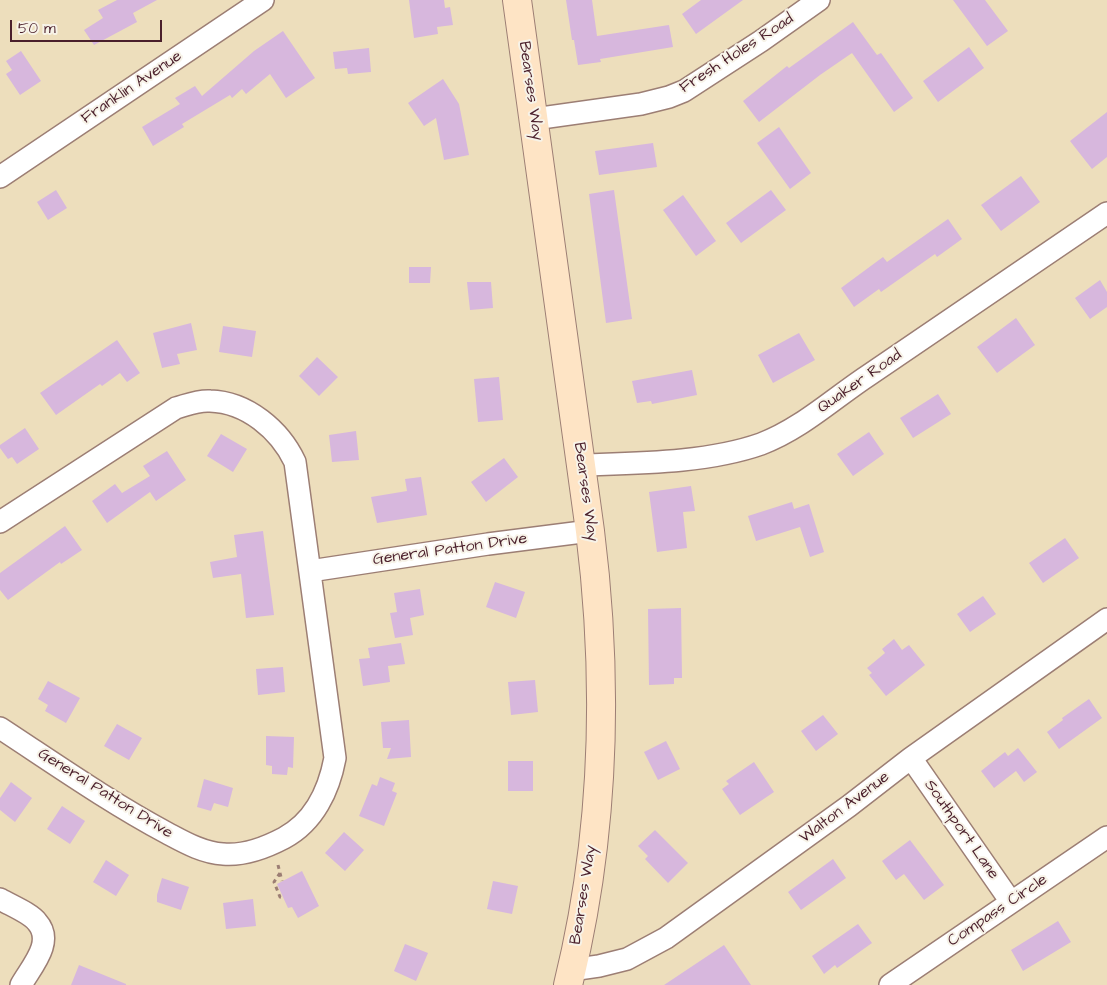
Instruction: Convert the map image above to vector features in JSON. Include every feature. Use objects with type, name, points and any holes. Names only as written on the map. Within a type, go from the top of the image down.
[{"type":"main road","name":"Bearses Way","points":[[517,0],[598,593],[601,661],[600,759],[588,878],[570,978]]},
{"type":"street","name":"Franklin Avenue","points":[[0,177],[263,0]]},
{"type":"street","name":"Fresh Holes Road","points":[[534,119],[641,104],[684,91],[761,41],[819,0]]},
{"type":"street","name":"Quaker Road","points":[[581,465],[687,458],[751,447],[774,439],[793,429],[1107,213]]},
{"type":"street","name":"General Patton Drive","points":[[0,522],[176,408],[210,400],[237,406],[258,418],[288,447],[296,462],[335,758],[331,778],[315,809],[304,824],[293,834],[244,854],[221,854],[195,848],[133,815],[0,728]]},
{"type":"street","name":"General Patton Drive","points":[[310,571],[488,544],[590,531]]},
{"type":"street","name":"Walton Avenue","points":[[570,978],[599,966],[627,959],[666,938],[849,806],[911,758],[1107,619]]},
{"type":"street","name":"Southport Lane","points":[[911,758],[1011,902]]},
{"type":"street","name":"Compass Circle","points":[[890,985],[1107,837]]},
{"type":"street","points":[[0,899],[36,920],[44,936],[43,947],[20,985]]},
{"type":"path","points":[[278,865],[282,881]]},
{"type":"path","points":[[280,873],[274,882],[280,896],[284,898]]},
{"type":"building","points":[[117,0],[157,0],[133,13],[137,22],[94,45],[84,30],[103,18],[98,10]]},
{"type":"building","points":[[409,0],[444,0],[445,8],[450,7],[453,25],[437,27],[438,34],[414,38]]},
{"type":"building","points":[[566,0],[592,0],[597,36],[669,25],[673,47],[600,59],[601,62],[578,65]]},
{"type":"building","points":[[701,0],[743,0],[696,34],[682,14]]},
{"type":"building","points":[[953,0],[985,0],[1008,31],[987,46]]},
{"type":"building","points":[[853,22],[877,55],[881,53],[913,98],[894,112],[852,53],[759,122],[743,101],[787,66],[789,68]]},
{"type":"building","points":[[283,31],[315,78],[286,98],[270,74],[246,94],[242,89],[232,98],[230,95],[182,124],[184,127],[153,146],[142,127],[180,104],[175,98],[195,86],[202,96],[254,51]]},
{"type":"building","points":[[969,47],[984,68],[938,102],[923,81]]},
{"type":"building","points":[[369,48],[371,72],[348,74],[347,68],[335,69],[333,52]]},
{"type":"building","points":[[21,51],[41,81],[20,95],[6,74],[12,70],[6,61]]},
{"type":"building","points":[[443,79],[459,104],[469,155],[444,160],[436,118],[424,126],[408,103]]},
{"type":"building","points":[[1107,112],[1107,157],[1092,169],[1070,141]]},
{"type":"building","points":[[779,127],[811,173],[790,189],[757,143]]},
{"type":"building","points":[[653,143],[657,167],[599,175],[595,151]]},
{"type":"building","points":[[1021,176],[1040,202],[1001,231],[981,205]]},
{"type":"building","points":[[56,190],[67,208],[48,220],[37,202]]},
{"type":"building","points":[[614,190],[632,319],[606,323],[589,194]]},
{"type":"building","points":[[771,190],[786,210],[741,243],[726,223]]},
{"type":"building","points":[[683,195],[716,241],[696,256],[663,210]]},
{"type":"building","points":[[948,219],[962,239],[937,257],[935,254],[881,292],[879,289],[854,307],[841,288],[883,257],[887,262]]},
{"type":"building","points":[[409,267],[431,267],[430,283],[409,283]]},
{"type":"building","points":[[1100,280],[1107,292],[1107,307],[1090,319],[1075,298]]},
{"type":"building","points":[[467,282],[491,282],[493,308],[470,310]]},
{"type":"building","points":[[1016,318],[1035,345],[997,373],[977,347]]},
{"type":"building","points":[[191,323],[197,350],[177,354],[180,364],[162,368],[153,333]]},
{"type":"building","points":[[223,326],[256,331],[252,357],[219,352]]},
{"type":"building","points":[[799,333],[815,360],[773,383],[758,355]]},
{"type":"building","points":[[117,340],[140,373],[127,382],[120,373],[102,386],[100,384],[56,415],[40,393]]},
{"type":"building","points":[[317,357],[338,377],[319,396],[299,376]]},
{"type":"building","points":[[692,370],[697,395],[652,404],[651,401],[637,403],[632,381]]},
{"type":"building","points":[[499,377],[503,420],[478,422],[474,379]]},
{"type":"building","points":[[938,394],[951,414],[913,438],[900,418]]},
{"type":"building","points":[[25,428],[39,449],[17,464],[12,457],[8,459],[0,445]]},
{"type":"building","points":[[356,431],[359,460],[332,462],[329,435]]},
{"type":"building","points":[[869,432],[884,454],[853,476],[837,454]]},
{"type":"building","points":[[221,434],[247,449],[233,472],[207,456]]},
{"type":"building","points":[[167,451],[186,480],[156,501],[150,492],[107,523],[92,501],[115,484],[122,493],[150,476],[143,466]]},
{"type":"building","points":[[504,458],[518,477],[486,502],[471,482]]},
{"type":"building","points":[[421,477],[427,515],[377,523],[371,497],[407,491],[405,479]]},
{"type":"building","points":[[691,486],[695,511],[683,512],[687,548],[657,552],[649,492]]},
{"type":"building","points":[[792,502],[794,509],[809,504],[824,552],[810,557],[800,527],[756,541],[748,516]]},
{"type":"building","points":[[65,526],[82,550],[61,564],[60,562],[8,600],[0,590],[0,573]]},
{"type":"building","points":[[263,531],[274,615],[246,618],[241,574],[213,578],[210,562],[237,557],[234,535]]},
{"type":"building","points":[[1065,538],[1079,558],[1043,583],[1029,563]]},
{"type":"building","points":[[495,582],[525,592],[516,618],[486,607]]},
{"type":"building","points":[[420,589],[424,615],[410,618],[413,635],[395,638],[390,613],[397,612],[394,593]]},
{"type":"building","points":[[983,596],[996,614],[970,632],[957,614]]},
{"type":"building","points":[[681,608],[682,678],[674,678],[674,684],[649,685],[648,609]]},
{"type":"building","points":[[894,639],[902,650],[909,645],[925,665],[886,696],[869,675],[872,673],[867,668],[885,653],[882,649]]},
{"type":"building","points":[[401,643],[405,664],[388,666],[390,682],[363,686],[359,659],[370,658],[368,648]]},
{"type":"building","points":[[283,667],[285,692],[258,695],[256,669]]},
{"type":"building","points":[[535,680],[538,712],[511,715],[508,682]]},
{"type":"building","points":[[48,681],[80,698],[66,723],[45,711],[48,705],[38,699]]},
{"type":"building","points":[[1089,699],[1102,718],[1059,749],[1047,732],[1063,720],[1062,718]]},
{"type":"building","points":[[823,715],[838,734],[816,751],[801,731]]},
{"type":"building","points":[[409,720],[411,757],[387,759],[391,748],[383,748],[381,722]]},
{"type":"building","points":[[117,724],[142,738],[129,760],[104,746]]},
{"type":"building","points":[[266,736],[294,737],[293,768],[288,767],[287,775],[272,774],[272,766],[266,765]]},
{"type":"building","points":[[666,741],[680,769],[658,780],[644,752]]},
{"type":"building","points":[[1018,748],[1037,772],[1024,782],[1016,771],[994,788],[981,771],[1005,752],[1008,756]]},
{"type":"building","points":[[508,761],[533,761],[533,791],[508,791]]},
{"type":"building","points":[[754,762],[774,792],[740,815],[722,789],[729,784],[726,781]]},
{"type":"building","points":[[380,777],[395,783],[392,791],[397,793],[384,826],[359,816],[372,784],[377,786]]},
{"type":"building","points":[[204,779],[233,788],[228,807],[214,803],[211,811],[197,807]]},
{"type":"building","points":[[11,782],[32,798],[15,822],[0,810],[0,798]]},
{"type":"building","points":[[62,806],[85,821],[70,844],[47,829]]},
{"type":"building","points":[[655,830],[688,863],[668,883],[645,859],[648,856],[638,846]]},
{"type":"building","points":[[344,832],[364,850],[345,871],[325,853]]},
{"type":"building","points":[[910,840],[944,885],[924,900],[904,874],[896,880],[882,861]]},
{"type":"building","points":[[833,859],[846,878],[801,910],[788,892]]},
{"type":"building","points":[[106,860],[129,875],[116,896],[93,882]]},
{"type":"building","points":[[302,871],[319,906],[298,918],[292,907],[288,908],[277,884]]},
{"type":"building","points":[[162,878],[189,887],[181,910],[157,902]]},
{"type":"building","points":[[493,881],[518,886],[512,914],[487,909]]},
{"type":"building","points":[[253,899],[256,926],[226,929],[223,903]]},
{"type":"building","points":[[1058,921],[1071,942],[1023,971],[1011,950]]},
{"type":"building","points":[[858,924],[872,943],[837,968],[835,965],[824,974],[812,956]]},
{"type":"building","points":[[405,944],[428,953],[416,981],[394,971]]},
{"type":"building","points":[[724,945],[751,985],[664,985]]},
{"type":"building","points":[[79,965],[126,984],[126,985],[71,985]]}]
